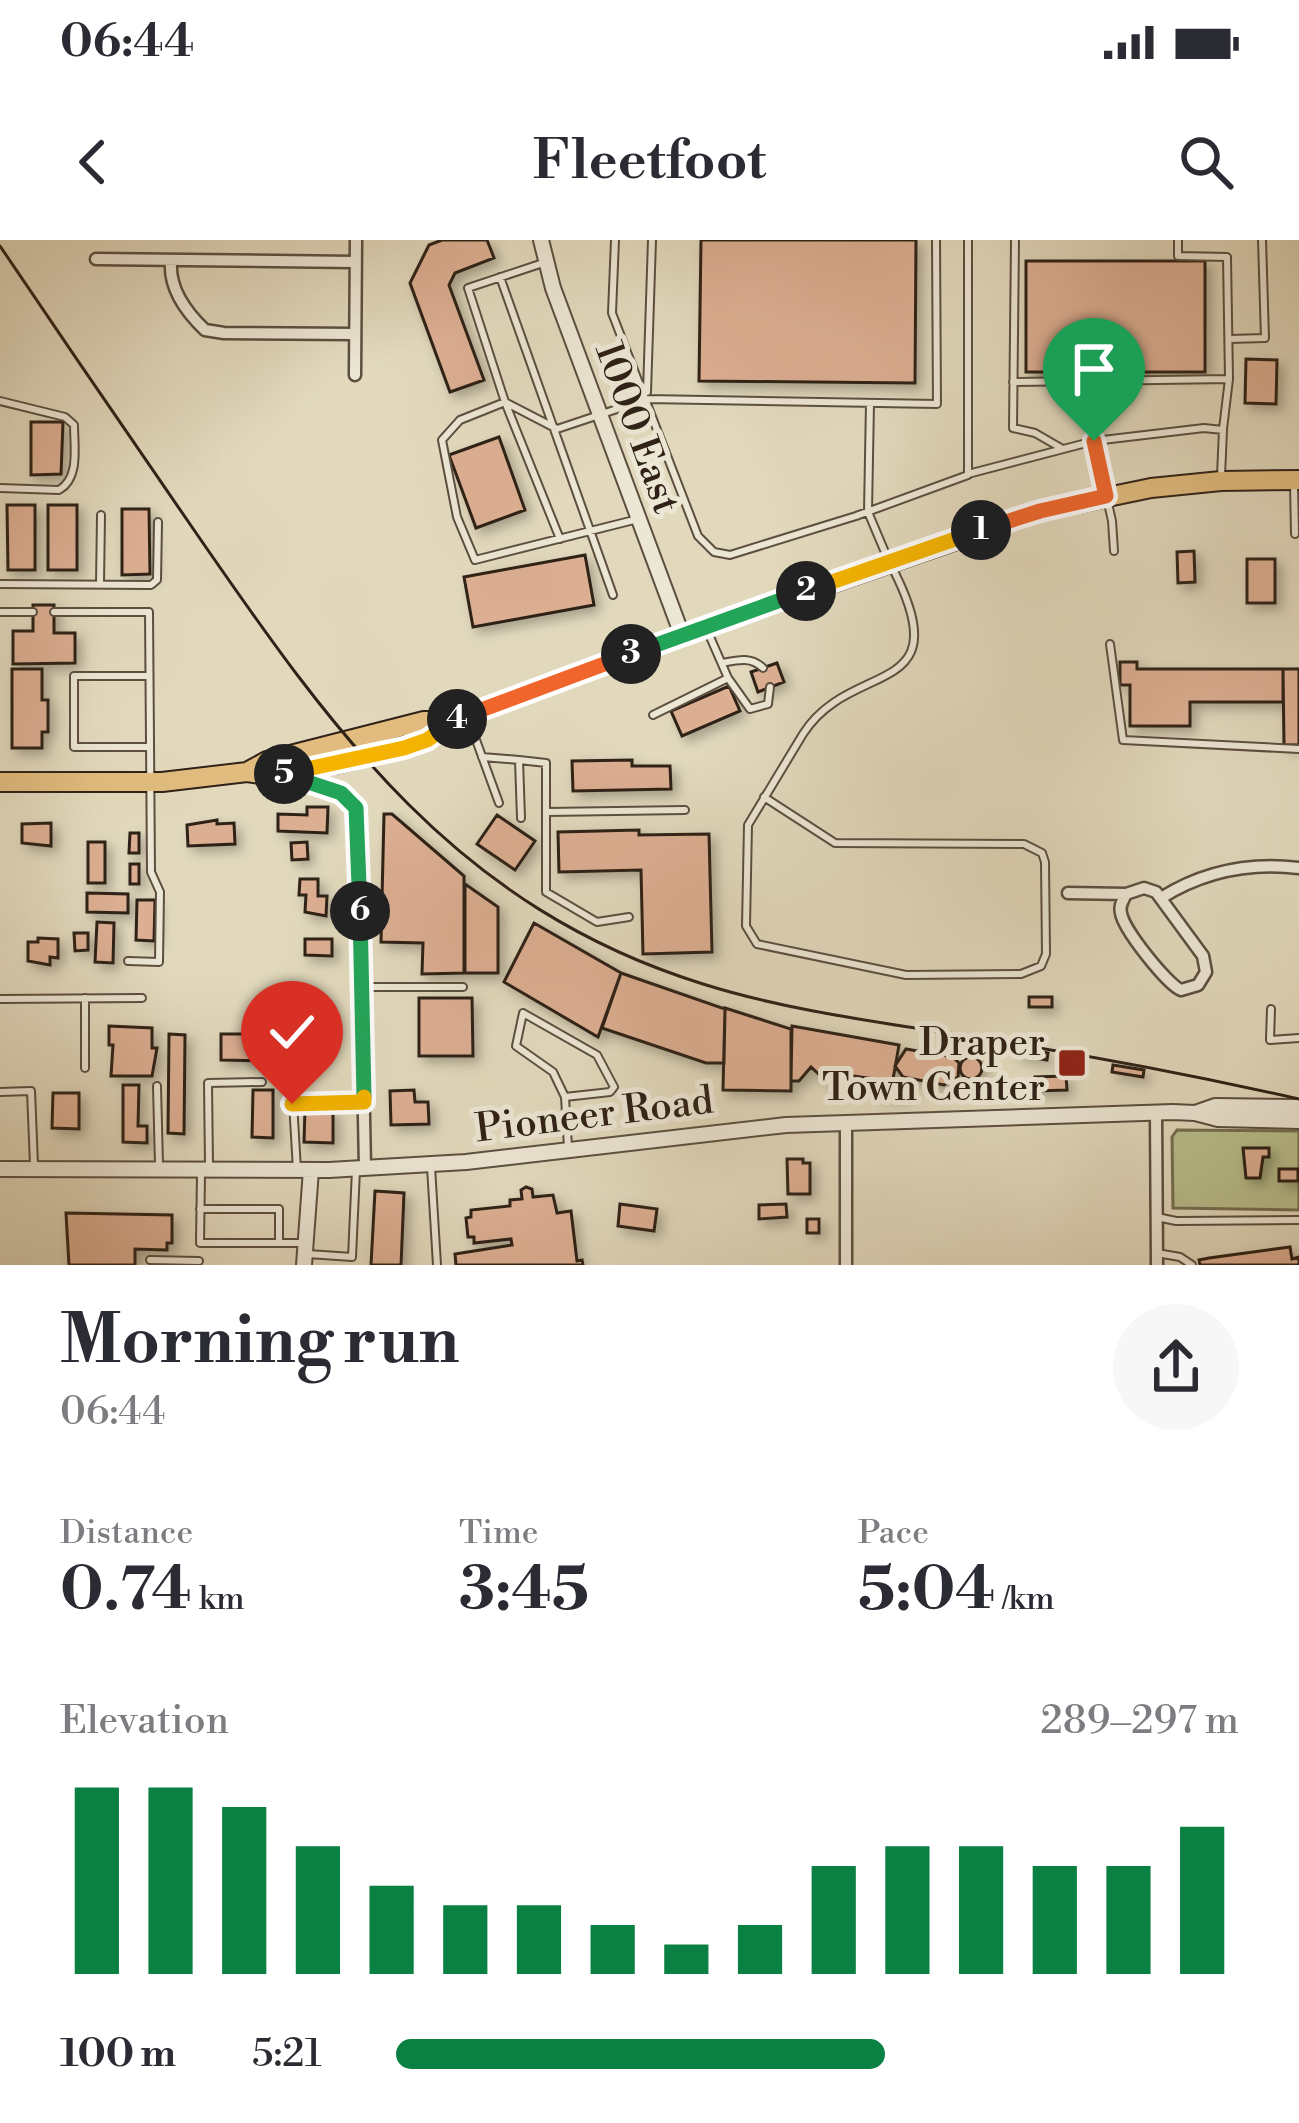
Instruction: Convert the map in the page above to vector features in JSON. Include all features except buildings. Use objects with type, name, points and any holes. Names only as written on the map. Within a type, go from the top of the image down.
[{"type":"main road","points":[[0,782],[149,782],[283,773],[404,748],[427,740],[460,718],[682,635],[1040,511],[1106,496],[1221,481],[1297,480]]},
{"type":"main road","points":[[247,772],[267,761],[424,721],[460,718]]},
{"type":"street","points":[[355,375],[356,240]]},
{"type":"street","name":"1000 East","points":[[542,240],[599,415],[682,635]]},
{"type":"street","points":[[96,259],[355,262]]},
{"type":"street","points":[[171,262],[175,291],[205,330],[355,334]]},
{"type":"street","points":[[283,773],[341,793],[356,808],[364,1102],[360,1168]]},
{"type":"street","points":[[1162,898],[1216,872],[1258,866],[1299,868]]},
{"type":"street","points":[[1068,893],[1126,894],[1144,888],[1162,898],[1207,964],[1203,979],[1181,990],[1167,981],[1124,921],[1121,905],[1126,894]]},
{"type":"street","name":"Pioneer Road","points":[[1195,1113],[1215,1106],[1299,1107]]},
{"type":"street","points":[[1156,1113],[1157,1259]]},
{"type":"street","name":"Pioneer Road","points":[[0,1169],[360,1168],[846,1122],[1156,1113],[1299,1121]]},
{"type":"street","points":[[846,1122],[847,1265]]},
{"type":"street","points":[[304,1170],[305,1254]]},
{"type":"lane","points":[[615,240],[612,313],[698,536],[714,552],[730,555],[1061,448],[1204,428],[1223,430]]},
{"type":"lane","points":[[647,399],[652,240]]},
{"type":"lane","points":[[638,519],[475,560],[457,518],[442,440],[460,420],[506,402],[556,429],[647,399],[937,404],[936,240]]},
{"type":"lane","points":[[968,240],[968,475]]},
{"type":"lane","points":[[1015,240],[1013,428],[1061,448]]},
{"type":"lane","points":[[1178,240],[1178,256],[1227,257],[1229,380],[1221,481]]},
{"type":"lane","points":[[1228,339],[1264,338],[1262,240]]},
{"type":"lane","points":[[546,262],[468,288],[506,402],[560,538]]},
{"type":"lane","points":[[500,277],[613,595]]},
{"type":"lane","points":[[1013,382],[1229,380]]},
{"type":"lane","points":[[0,401],[65,416],[74,425],[73,478],[67,486],[59,490],[0,488]]},
{"type":"lane","points":[[764,797],[835,843],[1024,844],[1042,853],[1046,862],[1046,953],[1041,966],[1021,974],[906,975],[757,944],[746,926],[748,825],[764,797],[827,704],[892,674],[910,659],[914,648],[913,621],[868,512],[870,403]]},
{"type":"lane","points":[[1094,441],[1114,551]]},
{"type":"lane","points":[[1295,534],[1297,480]]},
{"type":"lane","points":[[100,584],[101,515]]},
{"type":"lane","points":[[0,584],[151,584],[157,580],[158,522]]},
{"type":"lane","points":[[0,612],[33,612]]},
{"type":"lane","points":[[54,612],[149,612],[151,872],[160,892],[159,962],[128,961]]},
{"type":"lane","points":[[706,627],[728,678],[750,709],[768,704],[770,688]]},
{"type":"lane","points":[[1110,644],[1123,740],[1299,749]]},
{"type":"lane","points":[[721,663],[744,659],[764,668]]},
{"type":"lane","points":[[149,676],[74,676],[74,747],[149,747]]},
{"type":"lane","points":[[653,715],[728,678]]},
{"type":"lane","points":[[460,718],[499,803]]},
{"type":"lane","points":[[482,758],[546,763],[546,892],[597,922],[629,917]]},
{"type":"lane","points":[[519,760],[521,818]]},
{"type":"lane","points":[[547,812],[686,810]]},
{"type":"lane","points":[[361,986],[463,987]]},
{"type":"lane","points":[[85,998],[85,1068]]},
{"type":"lane","points":[[0,999],[142,998]]},
{"type":"lane","points":[[1271,1009],[1270,1040],[1299,1038]]},
{"type":"lane","points":[[565,1097],[610,1092],[614,1087],[597,1055],[523,1013],[517,1046],[553,1072],[565,1097],[568,1150]]},
{"type":"lane","points":[[150,1260],[199,1263],[208,1083],[262,1082]]},
{"type":"lane","points":[[157,1086],[159,1169]]},
{"type":"lane","points":[[0,1091],[31,1091],[34,1169]]},
{"type":"lane","points":[[304,1170],[293,1102],[364,1102]]},
{"type":"lane","points":[[431,1164],[437,1265]]},
{"type":"lane","points":[[200,1243],[279,1244],[305,1254],[352,1257],[360,1168]]},
{"type":"lane","points":[[200,1209],[279,1209],[279,1244]]},
{"type":"lane","points":[[1157,1217],[1299,1220]]},
{"type":"lane","points":[[1157,1259],[1180,1257],[1192,1265]]},
{"type":"green space","points":[[1177,1130],[1299,1131],[1299,1210],[1173,1208],[1172,1137]]},
{"type":"tram line","points":[[0,246],[246,605],[351,743],[470,860],[539,909],[616,951],[737,994],[1299,1099]]},
{"type":"place","name":"Draper Town Center","points":[[1072,1063]]},
{"type":"route","points":[[292,1104],[364,1102],[359,830],[358,814],[346,796],[283,773],[404,748],[467,715],[682,635],[1040,511],[1106,496],[1094,441]]}]
